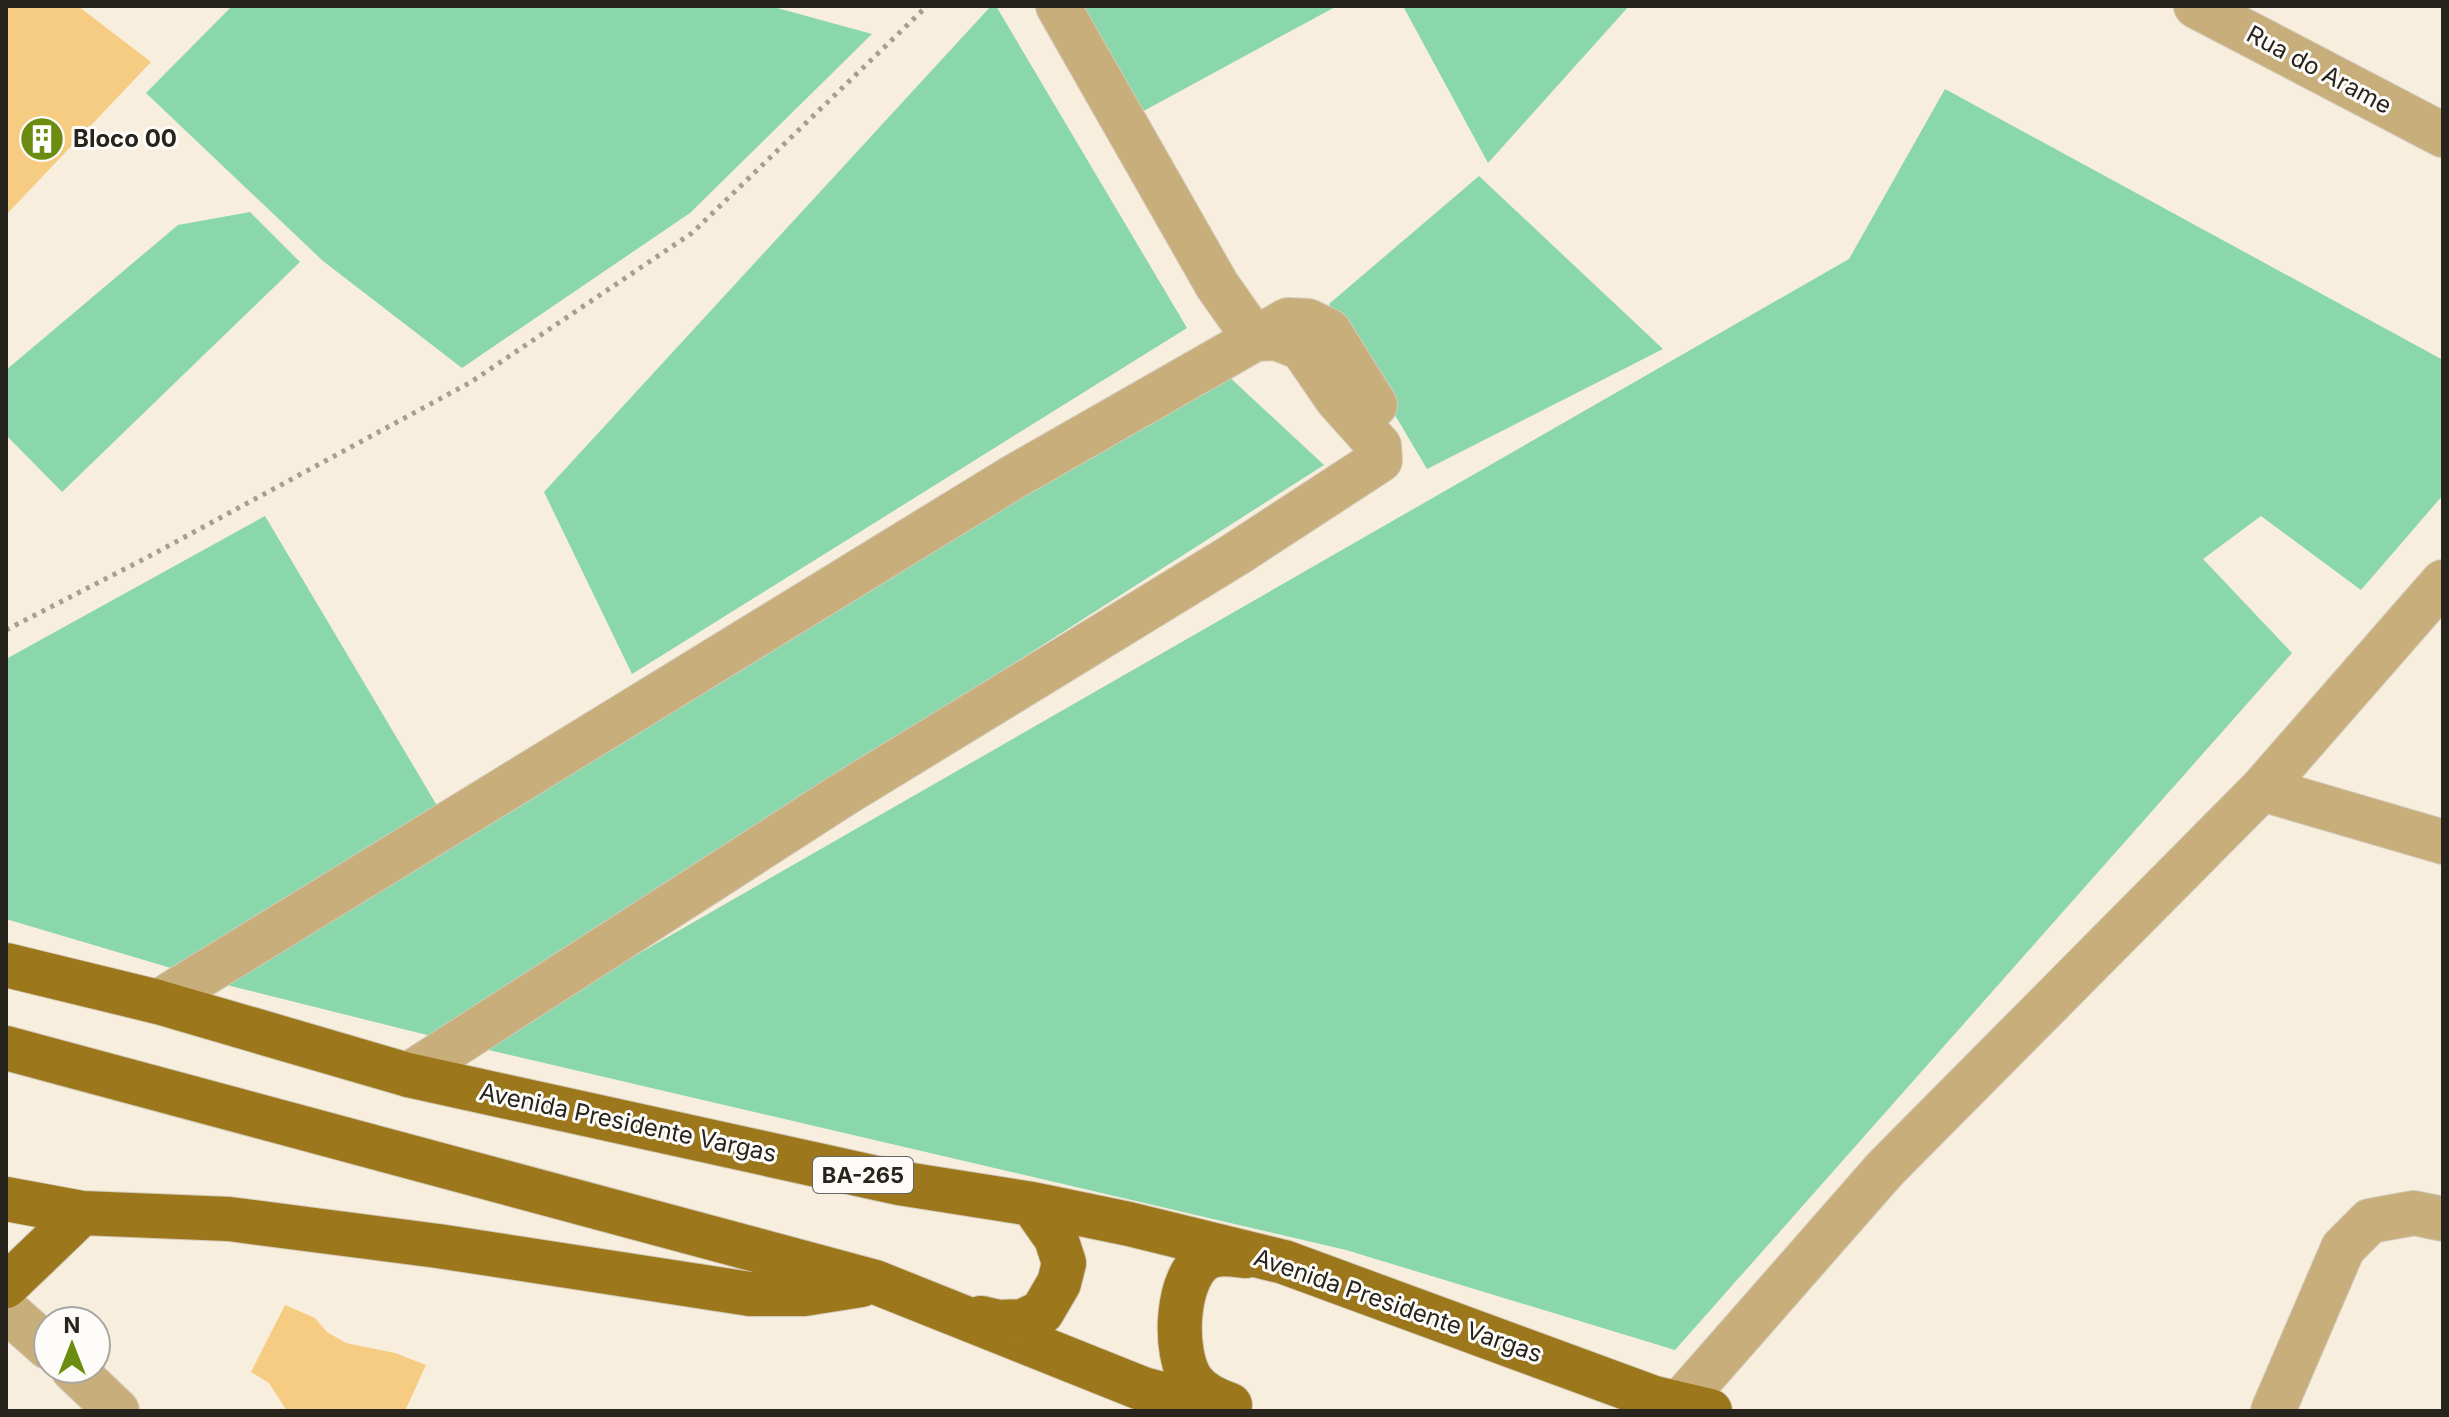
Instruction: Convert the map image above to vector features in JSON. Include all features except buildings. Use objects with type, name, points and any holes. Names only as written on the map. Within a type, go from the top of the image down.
[{"type":"main road","name":"Avenida Presidente Vargas","points":[[6,965],[158,1002],[408,1075],[899,1183],[1032,1204],[1129,1224],[1284,1262],[1654,1398],[1694,1407]]},
{"type":"main road","points":[[6,1048],[875,1282],[1143,1389],[1226,1411]]},
{"type":"main road","points":[[6,1199],[82,1213],[229,1219],[438,1246],[750,1294],[804,1294],[875,1282]]},
{"type":"main road","points":[[947,1311],[998,1322],[1023,1321],[1042,1312],[1059,1283],[1064,1263],[1056,1238],[1032,1204]]},
{"type":"main road","points":[[6,1286],[82,1213]]},
{"type":"main road","points":[[1244,1411],[1212,1399],[1193,1382],[1182,1360],[1178,1332],[1181,1307],[1199,1264],[1209,1257],[1229,1254],[1284,1262]]},
{"type":"street","points":[[1058,6],[1217,285],[1255,339]]},
{"type":"street","name":"Rua do Arame","points":[[2196,6],[2443,135]]},
{"type":"street","points":[[158,1002],[983,495],[1255,339],[1276,338],[1302,348],[1337,399],[1379,446],[1380,460],[1236,554],[844,794],[408,1075]]},
{"type":"street","points":[[1694,1407],[1885,1169],[2262,789],[2443,582]]},
{"type":"street","points":[[2262,789],[2443,842]]},
{"type":"street","points":[[2273,1411],[2343,1248],[2370,1221],[2414,1213],[2443,1219]]},
{"type":"street","points":[[6,1310],[32,1333]]},
{"type":"street","points":[[90,1385],[117,1411]]},
{"type":"path","points":[[6,630],[471,382],[692,233],[927,6]]},
{"type":"green space","points":[[232,6],[770,6],[872,34],[690,213],[462,368],[323,261],[146,93]]},
{"type":"green space","points":[[991,6],[996,6],[1187,328],[632,674],[544,492]]},
{"type":"green space","points":[[1081,6],[1337,6],[1138,114]]},
{"type":"green space","points":[[1403,6],[1629,6],[1488,163]]},
{"type":"green space","points":[[1945,89],[2443,360],[2443,495],[2361,590],[2261,516],[2203,559],[2292,653],[1675,1350],[1346,1250],[476,1047],[1849,259]]},
{"type":"green space","points":[[1479,176],[1663,349],[1427,469],[1329,304]]},
{"type":"green space","points":[[250,212],[300,262],[62,492],[6,435],[6,370],[178,225]]},
{"type":"green space","points":[[1224,372],[1324,465],[431,1036],[227,985]]},
{"type":"green space","points":[[265,516],[439,809],[171,968],[6,919],[6,659]]},
{"type":"place","name":"Bloco 00","points":[[42,139]]}]
